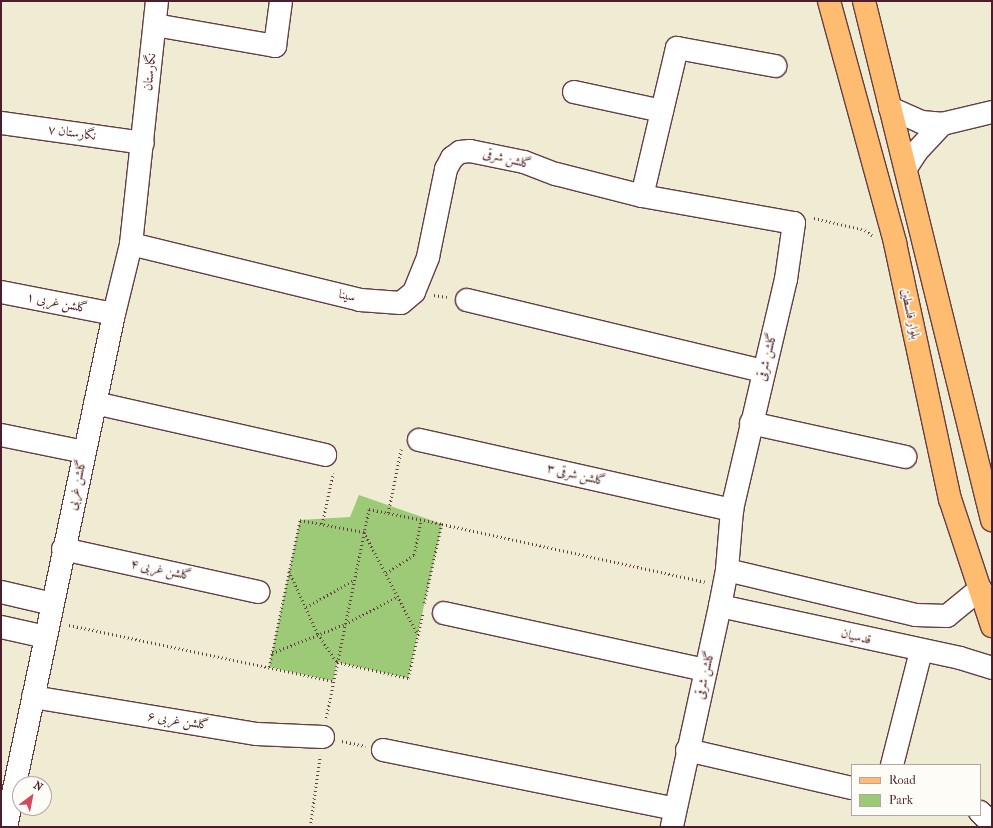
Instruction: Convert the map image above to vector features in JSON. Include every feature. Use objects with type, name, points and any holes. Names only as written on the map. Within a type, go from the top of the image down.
[{"type":"main road","name":"بلوار فلسطین","points":[[829,1],[895,243],[950,499],[992,626]]},
{"type":"main road","points":[[864,1],[992,520]]},
{"type":"main road","points":[[950,499],[984,490]]},
{"type":"street","name":"نگارستان","points":[[143,143],[157,1]]},
{"type":"street","points":[[155,25],[275,46],[280,1]]},
{"type":"street","points":[[642,196],[677,48],[775,66]]},
{"type":"street","points":[[574,92],[662,111]]},
{"type":"street","points":[[890,108],[921,122],[942,124],[992,112]]},
{"type":"street","name":"نگارستان ۷","points":[[1,122],[143,143]]},
{"type":"street","points":[[906,168],[917,151],[942,124]]},
{"type":"street","name":"گلشن غربی","points":[[6,827],[10,770],[33,697],[63,549],[114,314],[131,244],[143,143]]},
{"type":"street","name":"گلشن شرقی","points":[[414,292],[428,257],[446,169],[452,158],[460,152],[483,152],[556,174],[642,196],[794,222],[786,279],[763,371],[732,510],[724,587],[673,818]]},
{"type":"street","name":"سینا","points":[[131,244],[360,300],[401,304],[414,292]]},
{"type":"street","name":"گلشن غربی ۱","points":[[1,292],[114,314]]},
{"type":"street","points":[[467,300],[763,371]]},
{"type":"street","points":[[95,403],[325,454]]},
{"type":"street","points":[[752,423],[905,457]]},
{"type":"street","points":[[1,435],[84,452]]},
{"type":"street","name":"گلشن شرقی ۳","points":[[419,440],[732,510]]},
{"type":"street","name":"گلشن غربی ۴","points":[[63,549],[258,592]]},
{"type":"street","points":[[724,587],[916,615],[947,616],[980,589]]},
{"type":"street","name":"قدسیان","points":[[724,587],[920,651],[992,668]]},
{"type":"street","points":[[1,592],[49,621]]},
{"type":"street","points":[[444,613],[706,670]]},
{"type":"street","points":[[1,627],[49,621]]},
{"type":"street","points":[[892,764],[920,651]]},
{"type":"street","name":"گلشن غربی ۶","points":[[33,697],[257,734],[323,737]]},
{"type":"street","points":[[383,750],[673,818]]},
{"type":"street","points":[[687,750],[851,788]]},
{"type":"street","points":[[981,813],[992,824]]},
{"type":"path","points":[[794,222],[803,215],[865,230],[877,238],[895,243]]},
{"type":"path","points":[[414,292],[467,300]]},
{"type":"path","points":[[388,513],[404,435],[419,440]]},
{"type":"path","points":[[322,524],[336,457],[325,454]]},
{"type":"path","points":[[49,621],[333,681],[369,509],[724,587]]},
{"type":"path","points":[[268,667],[300,520],[364,532]]},
{"type":"path","points":[[386,573],[414,555],[421,520]]},
{"type":"path","points":[[289,571],[318,634],[337,662],[408,678],[442,524]]},
{"type":"path","points":[[364,532],[418,634]]},
{"type":"path","points":[[306,607],[354,580]]},
{"type":"path","points":[[272,653],[345,624],[398,596]]},
{"type":"path","points":[[310,827],[323,737]]},
{"type":"green space","points":[[359,495],[442,524],[408,678],[337,662],[333,681],[269,667],[300,520],[350,517]]}]
